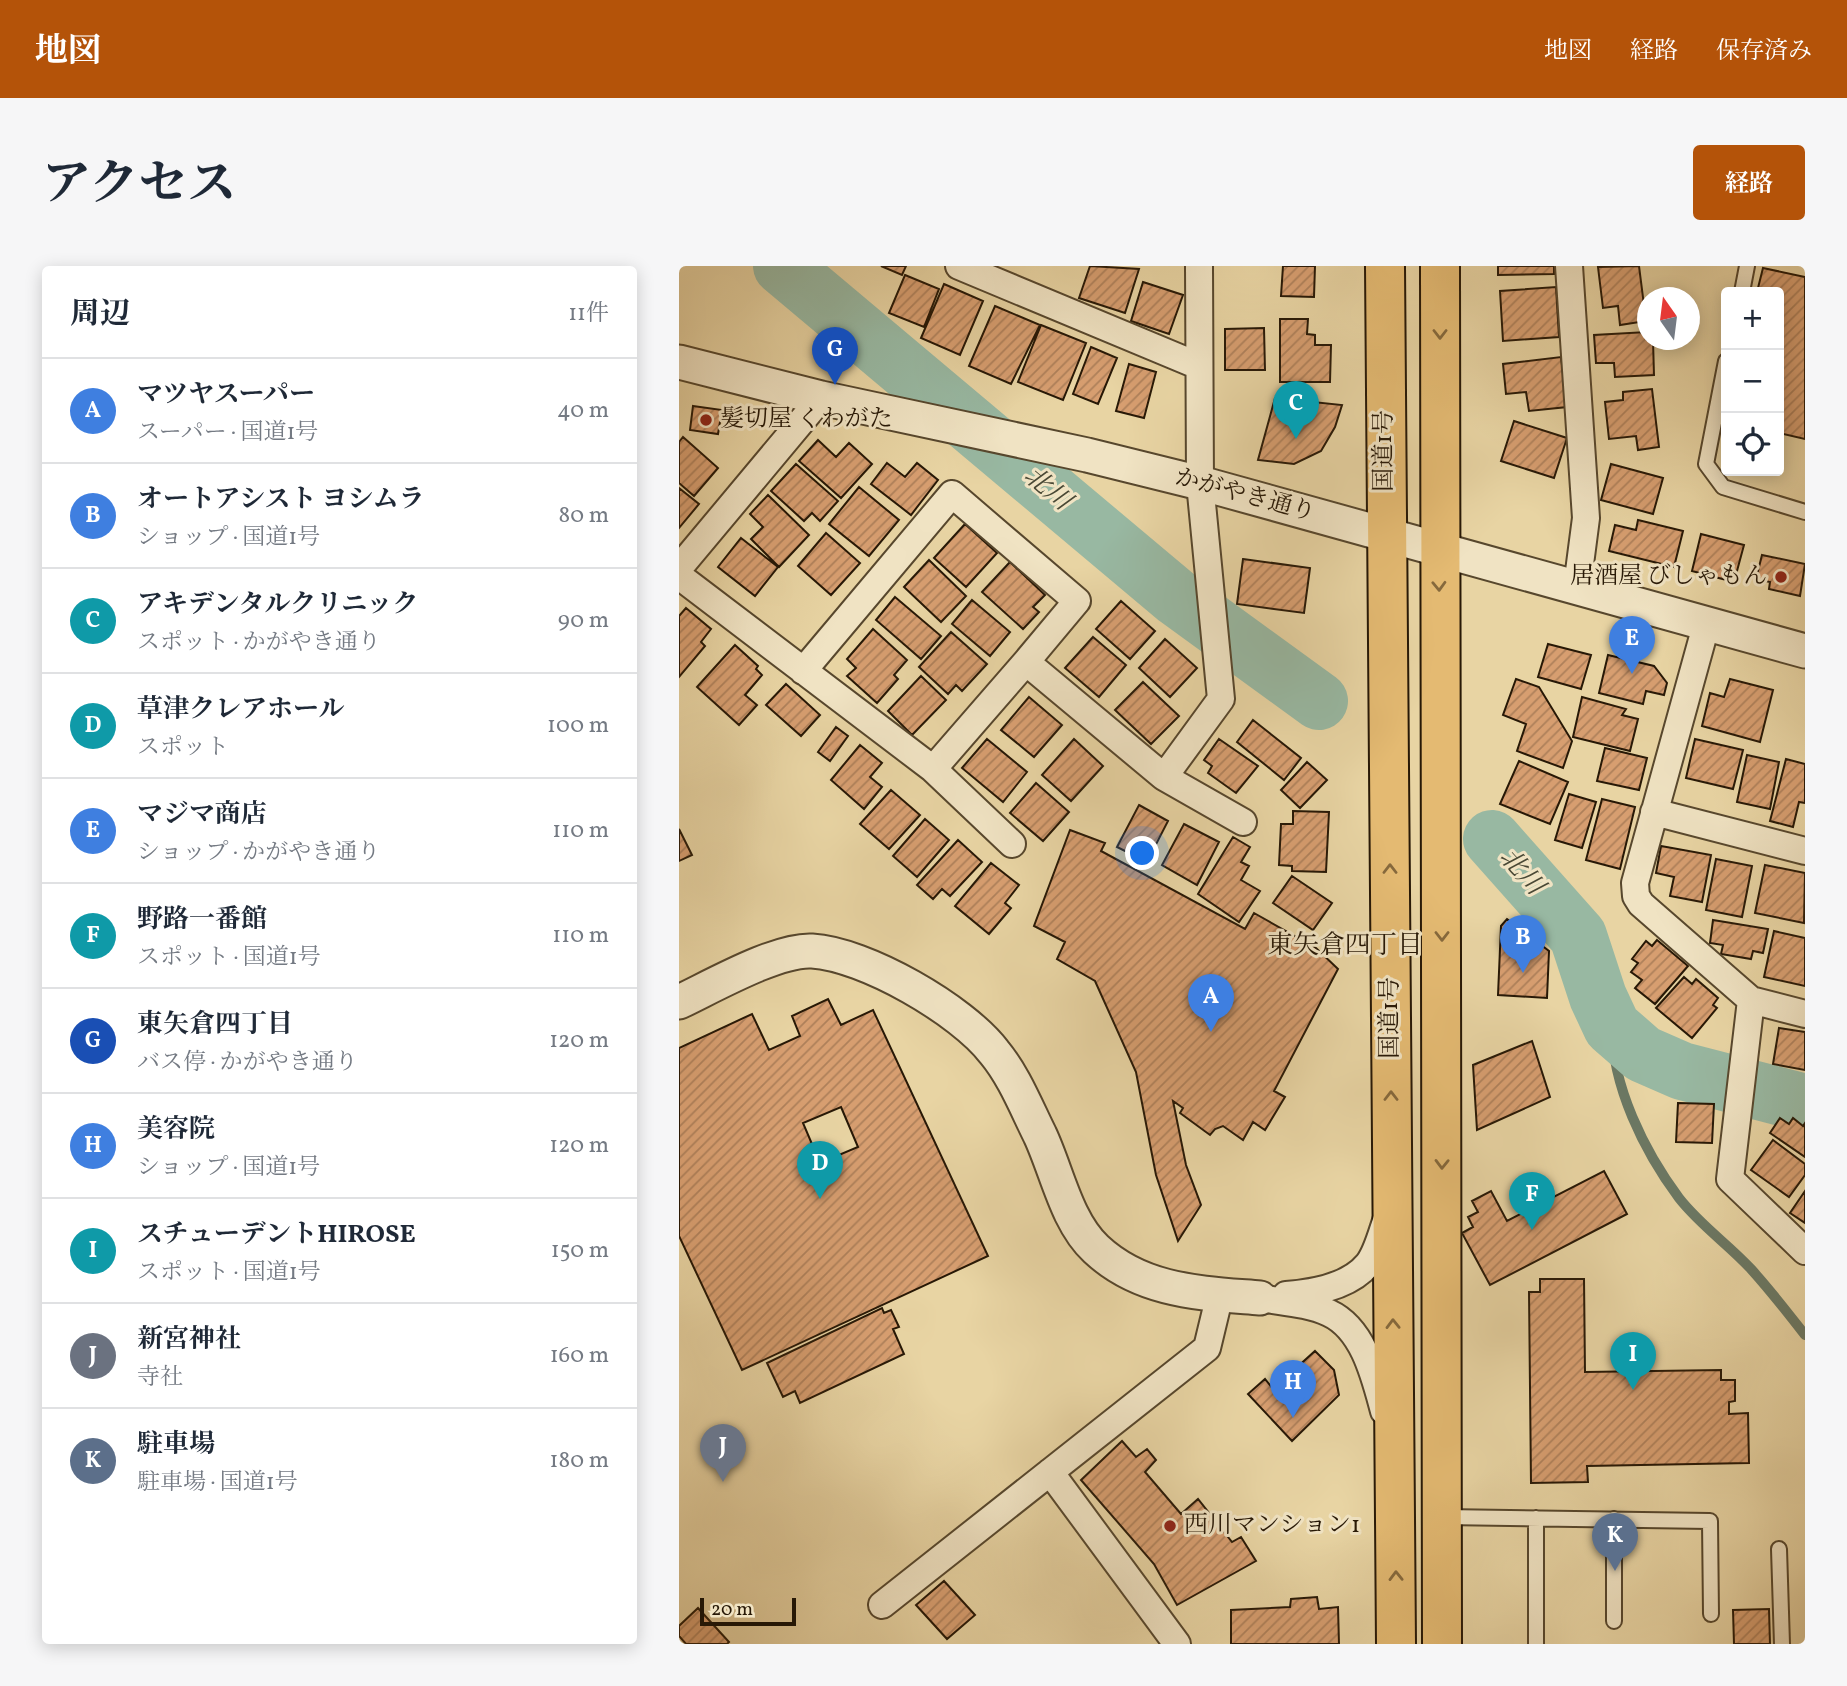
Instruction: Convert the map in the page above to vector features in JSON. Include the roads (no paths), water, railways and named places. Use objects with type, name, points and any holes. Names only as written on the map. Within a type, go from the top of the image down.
[{"type":"highway","name":"国道1号","points":[[1385,266],[1385,534],[1396,1644]]},
{"type":"highway","points":[[1440,266],[1438,548],[1443,1026],[1442,1644]]},
{"type":"street","points":[[959,266],[1199,366]]},
{"type":"street","points":[[1569,266],[1586,518],[1577,587]]},
{"type":"street","points":[[1164,777],[1221,699],[1200,483],[1199,366],[1193,269]]},
{"type":"street","name":"かがやき通り","points":[[679,362],[821,398],[1087,455],[1200,483],[1805,651]]},
{"type":"street","points":[[679,568],[821,398]]},
{"type":"street","points":[[803,671],[952,494],[1077,601],[933,769]]},
{"type":"street","points":[[679,576],[933,769],[1012,844]]},
{"type":"street","points":[[1707,622],[1635,883],[1636,896],[1641,905],[1751,1000],[1805,1014]]},
{"type":"street","points":[[1026,662],[1164,777],[1243,822]]},
{"type":"street","points":[[1654,812],[1805,851]]},
{"type":"street","points":[[679,1002],[778,958],[811,951],[849,960],[909,984],[980,1035],[996,1054],[1043,1143],[1078,1224],[1095,1248],[1123,1268],[1164,1288],[1260,1297],[1331,1313],[1348,1327],[1360,1344],[1378,1389],[1395,1449]]},
{"type":"street","points":[[1751,1000],[1730,1178],[1805,1251]]},
{"type":"street","points":[[1260,1297],[1312,1293],[1350,1278],[1368,1264],[1392,1203]]},
{"type":"street","points":[[881,1605],[1207,1348],[1220,1294]]},
{"type":"street","points":[[1050,1472],[1177,1644]]},
{"type":"lane","points":[[1743,287],[1747,266]]},
{"type":"lane","points":[[1721,387],[1706,464],[1723,487],[1805,512]]},
{"type":"lane","points":[[1442,1517],[1710,1521],[1711,1614]]},
{"type":"lane","points":[[1536,1518],[1536,1644]]},
{"type":"lane","points":[[1614,1519],[1614,1621]]},
{"type":"lane","points":[[1779,1549],[1782,1644]]},
{"type":"waterway","name":"北川","points":[[782,266],[1176,597],[1319,701]]},
{"type":"waterway","points":[[1492,839],[1578,936],[1598,997],[1612,1027],[1643,1054],[1682,1071],[1805,1103]]},
{"type":"waterway","points":[[1612,1027],[1613,1049],[1624,1095],[1642,1139],[1666,1180],[1696,1217],[1751,1269],[1805,1335]]},
{"type":"place","name":"東矢倉四丁目","points":[[835,385]]},
{"type":"place","name":"髪切屋 くわがた","points":[[706,420]]},
{"type":"place","name":"アキデンタルクリニック","points":[[1296,439]]},
{"type":"place","name":"居酒屋 びしゃもん","points":[[1781,577]]},
{"type":"place","name":"マジマ商店","points":[[1632,674]]},
{"type":"place","name":"オートアシスト ヨシムラ","points":[[1523,973]]},
{"type":"place","name":"マツヤスーパー","points":[[1211,1032]]},
{"type":"place","name":"草津クレアホール","points":[[820,1199]]},
{"type":"place","name":"野路一番館","points":[[1532,1230]]},
{"type":"place","name":"スチューデントHIROSE","points":[[1633,1390]]},
{"type":"place","name":"美容院","points":[[1293,1418]]},
{"type":"place","name":"新宮神社","points":[[723,1482]]},
{"type":"place","name":"西川マンション1","points":[[1170,1526]]},
{"type":"place","name":"駐車場","points":[[1615,1571]]},
{"type":"district","name":"東矢倉四丁目","points":[[1345,946]]}]
